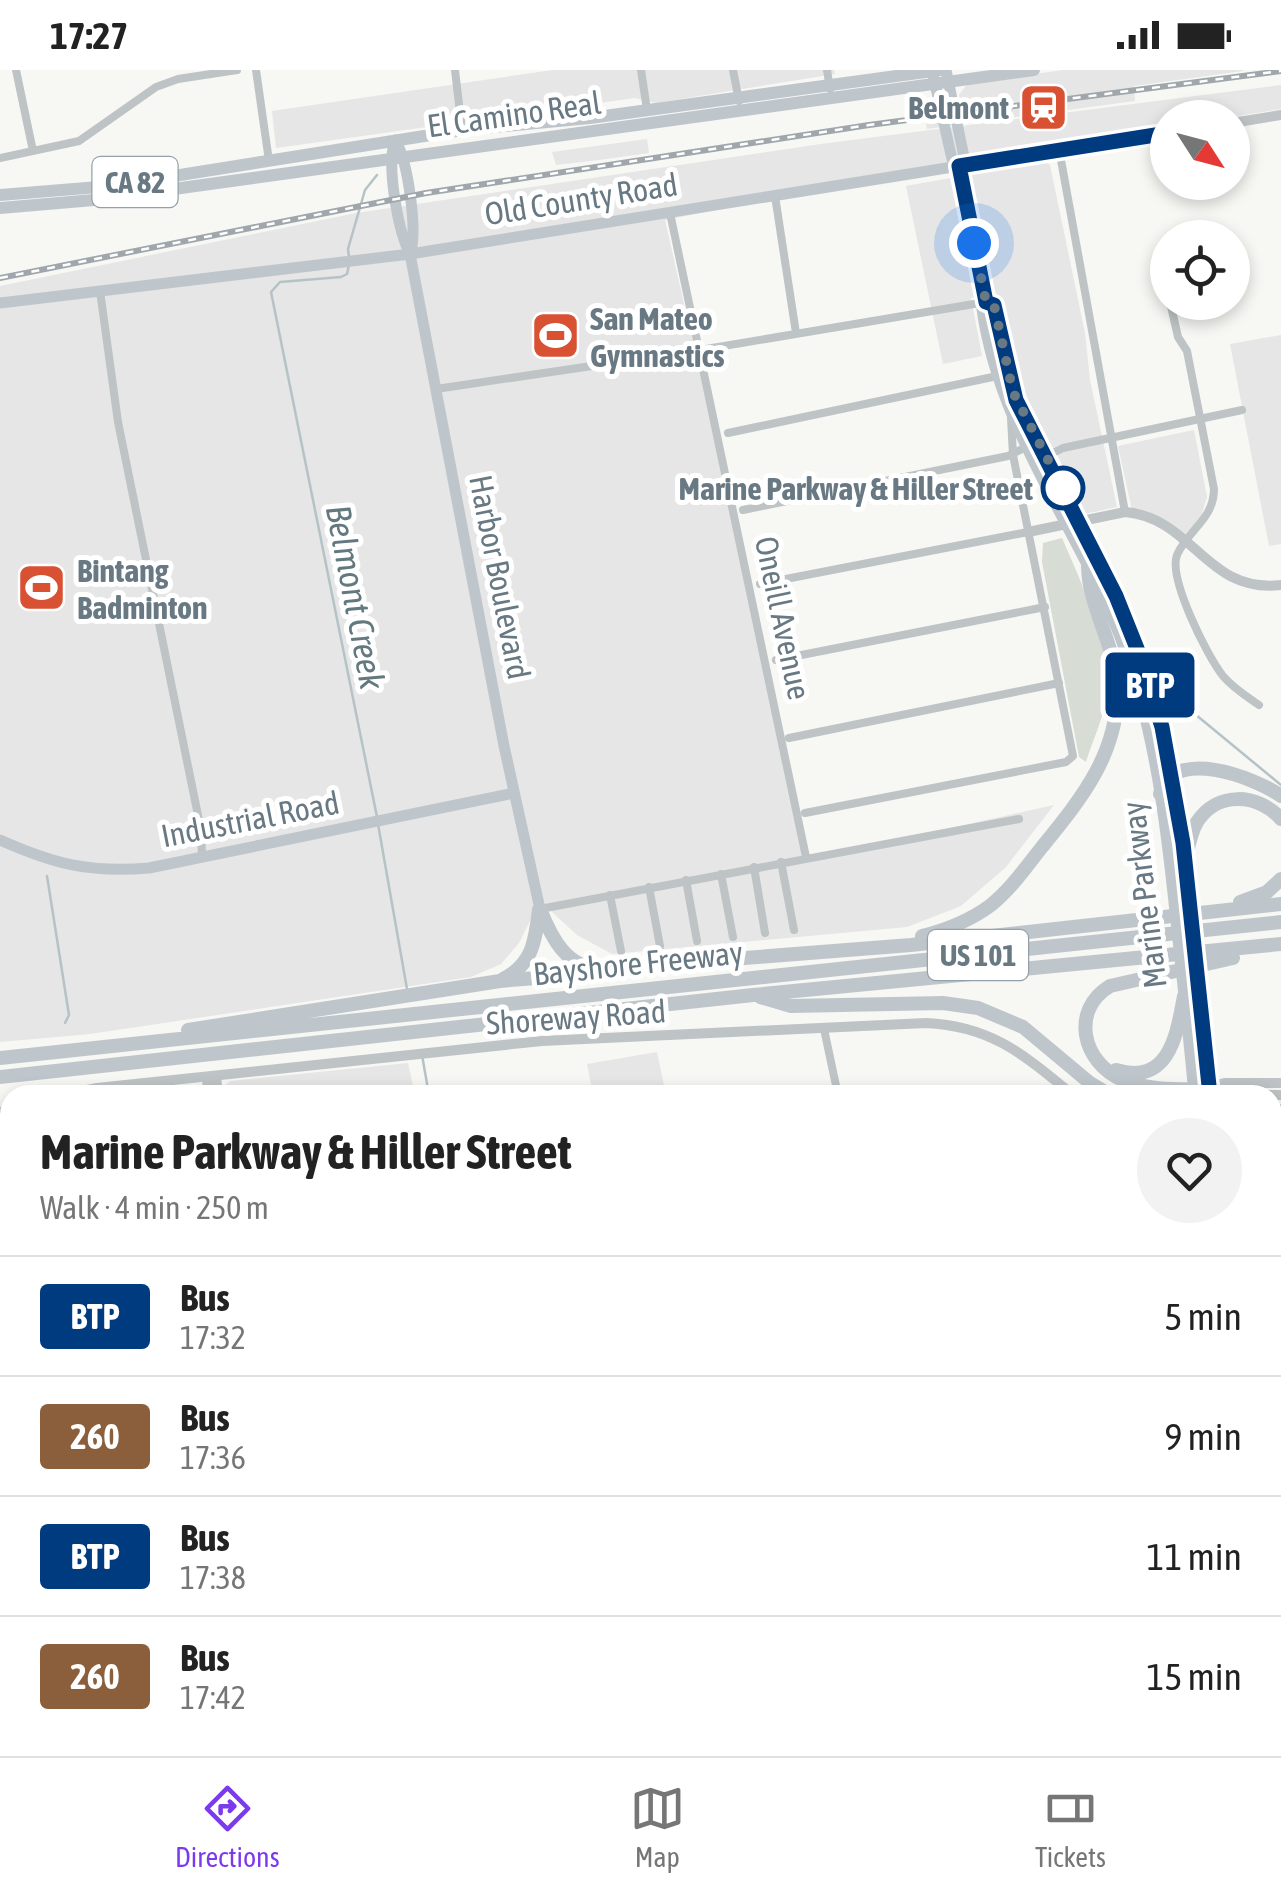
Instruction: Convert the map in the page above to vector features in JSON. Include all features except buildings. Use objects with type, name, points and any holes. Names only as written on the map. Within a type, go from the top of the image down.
[{"type":"highway","points":[[882,946],[947,929],[991,904],[1074,807],[1097,773],[1113,731],[1117,683],[1088,567]]},
{"type":"highway","points":[[1160,794],[1172,774],[1197,770],[1230,773],[1281,796]]},
{"type":"highway","points":[[1185,862],[1194,828],[1215,804],[1254,800],[1281,819]]},
{"type":"highway","points":[[1210,910],[1257,897],[1281,879]]},
{"type":"highway","points":[[540,910],[561,950],[585,966],[603,968],[882,946],[1281,904]]},
{"type":"highway","points":[[500,981],[520,969],[532,954],[540,910]]},
{"type":"highway","name":"Bayshore Freeway","points":[[0,1058],[1281,922]]},
{"type":"highway","points":[[1144,1085],[1109,1073],[1092,1052],[1084,1018],[1094,998],[1110,986],[1172,969],[1281,947]]},
{"type":"highway","name":"Bayshore Freeway","points":[[0,1077],[753,995],[1281,947]]},
{"type":"highway","points":[[104,1047],[198,1028],[500,981],[634,970],[677,960]]},
{"type":"highway","points":[[1092,1052],[1120,1071],[1137,1072],[1154,1066],[1174,1045],[1184,991]]},
{"type":"highway","points":[[753,995],[791,1006],[944,1003],[978,1008],[1022,1027],[1093,1085]]},
{"type":"main road","name":"El Camino Real","points":[[0,208],[94,200],[271,176],[939,74],[1034,70]]},
{"type":"main road","points":[[939,74],[964,156],[959,166],[986,302],[994,305],[1002,376]]},
{"type":"main road","name":"El Camino Real","points":[[0,195],[111,186],[462,130],[648,117]]},
{"type":"main road","name":"Harbor Boulevard","points":[[395,140],[404,242],[410,254],[540,910]]},
{"type":"main road","name":"Old County Road","points":[[0,303],[410,254],[959,166]]},
{"type":"main road","name":"Marine Parkway","points":[[1002,376],[1011,418],[1047,456],[1126,655],[1160,794],[1184,991],[1201,1085]]},
{"type":"main road","name":"Marine Parkway","points":[[1002,376],[1138,651],[1172,774],[1185,862],[1198,984],[1202,1085]]},
{"type":"main road","name":"Industrial Road","points":[[0,840],[62,865],[108,871],[156,867],[514,794]]},
{"type":"street","points":[[16,70],[33,152]]},
{"type":"street","points":[[0,158],[79,141],[156,87],[178,79],[237,70]]},
{"type":"street","points":[[256,70],[271,176]]},
{"type":"street","points":[[455,70],[462,130]]},
{"type":"street","points":[[642,70],[648,117]]},
{"type":"street","points":[[733,70],[739,104]]},
{"type":"street","points":[[828,70],[831,92]]},
{"type":"street","points":[[1250,120],[1281,115]]},
{"type":"street","name":"Old County Road","points":[[959,166],[1150,136]]},
{"type":"street","points":[[1059,149],[1125,512]]},
{"type":"street","points":[[774,196],[796,333]]},
{"type":"street","name":"Oneill Avenue","points":[[670,213],[806,857]]},
{"type":"street","points":[[100,290],[118,422],[203,842],[202,856]]},
{"type":"street","points":[[436,388],[700,350],[986,302]]},
{"type":"street","points":[[1174,320],[1187,352],[1214,502],[1175,562],[1176,578],[1217,667],[1233,686],[1259,705]]},
{"type":"street","points":[[728,434],[1002,376]]},
{"type":"street","points":[[1047,456],[1063,448],[1242,410]]},
{"type":"street","points":[[806,813],[1072,759],[1013,454],[1011,418]]},
{"type":"street","points":[[743,510],[1013,454],[1033,444]]},
{"type":"street","points":[[760,584],[1125,512],[1146,515],[1241,583],[1281,585]]},
{"type":"street","points":[[776,660],[1045,607]]},
{"type":"street","points":[[789,738],[1059,683]]},
{"type":"street","points":[[540,910],[1019,819]]},
{"type":"street","points":[[782,862],[794,930]]},
{"type":"street","points":[[754,867],[765,933]]},
{"type":"street","points":[[721,874],[733,937]]},
{"type":"street","points":[[686,880],[698,941]]},
{"type":"street","points":[[649,887],[660,946]]},
{"type":"street","points":[[610,895],[621,951]]},
{"type":"street","name":"Shoreway Road","points":[[128,1085],[542,1041],[926,1024],[968,1028],[1013,1048],[1060,1085]]},
{"type":"street","points":[[824,1029],[836,1085]]},
{"type":"street","points":[[210,1085],[211,1077]]},
{"type":"street","points":[[211,1077],[214,1085]]},
{"type":"shaded area","points":[[553,70],[834,70],[835,74],[656,103],[635,98],[276,148],[272,111]]},
{"type":"shaded area","points":[[1063,70],[1243,71],[1134,86],[1135,101],[927,129],[925,117],[963,112],[959,95],[967,84]]},
{"type":"shaded area","points":[[1281,85],[1281,109],[1250,114],[1250,100],[1164,100]]},
{"type":"shaded area","points":[[1150,102],[1150,131],[665,220],[810,859],[1054,805],[1006,867],[961,906],[907,927],[612,954],[577,935],[540,901],[519,943],[501,964],[471,977],[90,1034],[0,1042],[0,286],[356,213],[821,144]]},
{"type":"shaded area","points":[[647,139],[649,153],[599,160],[556,165],[552,152]]},
{"type":"shaded area","points":[[1045,161],[1050,165],[1085,333],[1090,380],[1117,507],[1084,514],[1058,456],[1021,408],[996,293],[971,298],[982,356],[943,364],[906,186]]},
{"type":"shaded area","points":[[1281,335],[1281,544],[1269,546],[1230,344]]},
{"type":"shaded area","points":[[1194,430],[1207,497],[1200,519],[1184,535],[1167,521],[1132,510],[1118,446]]},
{"type":"shaded area","points":[[1062,538],[1097,626],[1108,679],[1104,711],[1086,762],[1079,757],[1042,562],[1043,543]]},
{"type":"shaded area","points":[[657,1052],[664,1085],[591,1085],[587,1064]]},
{"type":"shaded area","points":[[408,1063],[413,1085],[226,1085],[230,1081]]},
{"type":"waterway","name":"Belmont Creek","points":[[349,257],[365,190],[377,175]]},
{"type":"waterway","name":"Belmont Creek","points":[[349,265],[347,274],[341,277],[280,282],[271,292],[377,817]]},
{"type":"waterway","points":[[1169,673],[1190,710],[1281,785]]},
{"type":"waterway","name":"Belmont Creek","points":[[378,824],[407,989]]},
{"type":"waterway","points":[[47,876],[69,1015],[65,1023]]},
{"type":"waterway","name":"Belmont Creek","points":[[422,1055],[427,1085]]},
{"type":"railway","points":[[0,278],[426,193],[869,125],[1281,71]]},
{"type":"bus line","name":"BTP","points":[[1150,136],[959,166],[986,302],[994,305],[1013,392],[1116,596],[1162,727],[1183,843],[1209,1085]]},
{"type":"place","name":"Belmont","points":[[1044,107]]},
{"type":"place","name":"San Mateo Gymnastics","points":[[555,336]]},
{"type":"place","name":"Marine Parkway & Hiller Street","points":[[1063,488]]},
{"type":"place","name":"Bintang Badminton","points":[[42,588]]},
{"type":"route","points":[[974,243],[986,302],[994,305],[1013,392],[1064,491],[1063,488]]}]
